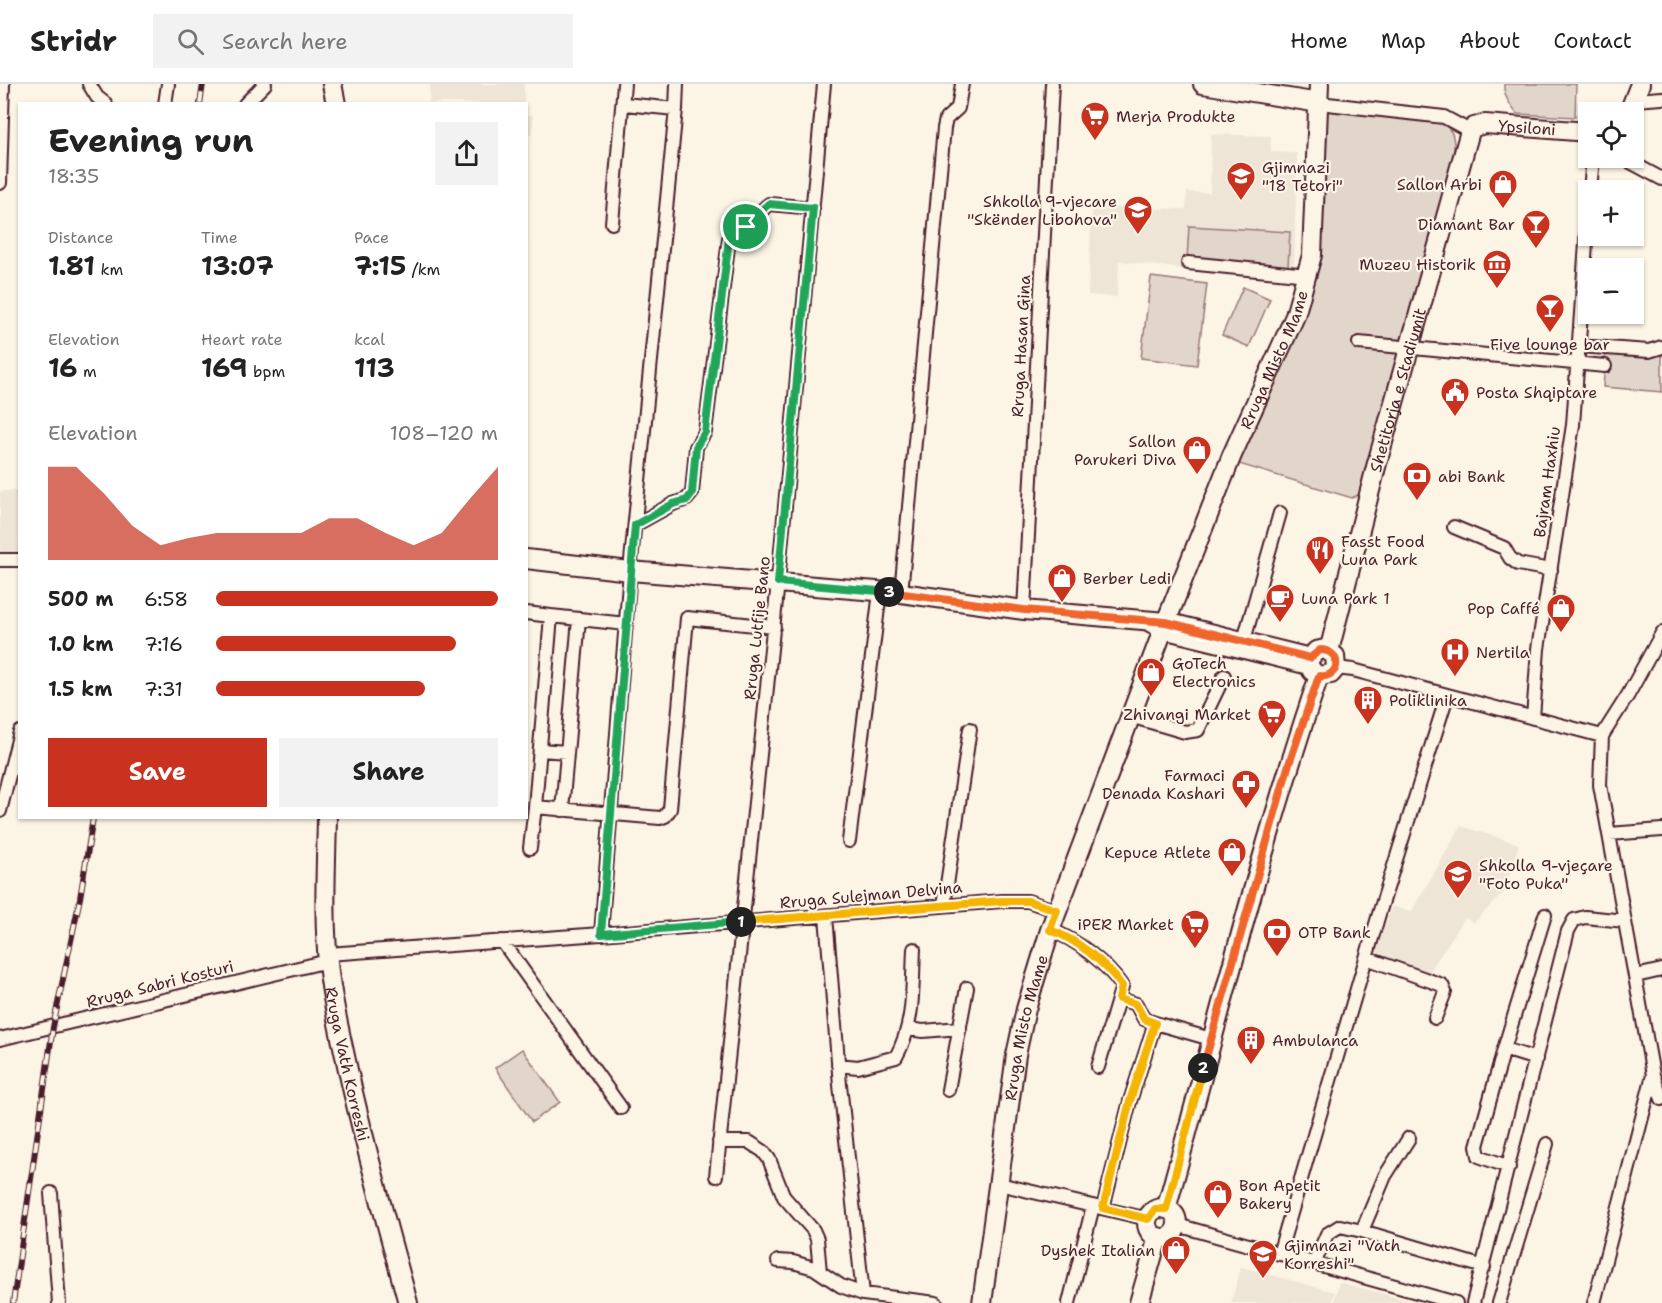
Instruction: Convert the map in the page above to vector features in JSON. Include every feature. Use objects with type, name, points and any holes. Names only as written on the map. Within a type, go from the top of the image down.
[{"type":"main road","points":[[332,84],[336,102]]},
{"type":"main road","points":[[336,102],[340,84]]},
{"type":"main road","points":[[1203,84],[1319,103]]},
{"type":"main road","name":"Rruga Misto Mame","points":[[982,1303],[1016,1055],[1026,1009],[1050,930],[1130,716],[1160,624],[1232,455],[1295,316],[1308,275],[1312,255],[1319,84]]},
{"type":"main road","name":"Ypsiloni","points":[[1470,131],[1474,127],[1485,124],[1578,131]]},
{"type":"main road","name":"Shetitorja e Stadiumit","points":[[1329,651],[1409,349],[1470,131]]},
{"type":"main road","points":[[528,559],[630,571],[901,593],[1024,610],[1160,624],[1244,640],[1313,666],[1331,674],[1336,668],[1336,660],[1329,651],[1320,650],[1313,666],[1288,767],[1211,1039],[1166,1209]]},
{"type":"main road","points":[[1160,624],[1313,666]]},
{"type":"main road","name":"Rruga Vath Korreshi","points":[[327,819],[326,920],[328,957],[336,1017],[356,1105],[408,1303]]},
{"type":"main road","points":[[1155,1209],[1166,1209],[1175,1216],[1177,1225],[1170,1235],[1158,1237],[1149,1230],[1148,1219],[1155,1209]]},
{"type":"main road","points":[[1139,1303],[1158,1237]]},
{"type":"street","points":[[0,183],[3,84]]},
{"type":"street","points":[[89,84],[97,98],[103,102]]},
{"type":"street","points":[[165,102],[168,84]]},
{"type":"street","points":[[246,102],[265,84]]},
{"type":"street","points":[[612,223],[624,84]]},
{"type":"street","points":[[601,934],[630,571],[677,84]]},
{"type":"street","name":"Rruga Lutfije Bano","points":[[716,1176],[774,627],[824,84]]},
{"type":"street","points":[[901,593],[944,129],[946,118],[958,108],[962,84]]},
{"type":"street","name":"Rruga Hasan Gina","points":[[1024,610],[1052,84]]},
{"type":"street","points":[[1634,99],[1662,98]]},
{"type":"street","points":[[1319,103],[1444,117],[1470,131]]},
{"type":"street","points":[[624,104],[676,109]]},
{"type":"street","points":[[1642,168],[1662,179]]},
{"type":"street","points":[[635,525],[673,504],[687,500],[692,493],[696,447],[705,432],[729,239],[732,232],[752,224],[764,207],[769,204],[813,208]]},
{"type":"street","name":"Bajram Haxhiu","points":[[1533,718],[1538,649],[1573,425],[1586,246]]},
{"type":"street","points":[[1188,263],[1308,275]]},
{"type":"street","points":[[1359,343],[1605,366]]},
{"type":"street","points":[[1578,346],[1649,351],[1662,347]]},
{"type":"street","points":[[1244,640],[1280,513]]},
{"type":"street","points":[[1454,527],[1504,548],[1510,558],[1518,564],[1551,570]]},
{"type":"street","points":[[0,560],[18,560]]},
{"type":"street","points":[[849,841],[880,592]]},
{"type":"street","points":[[528,613],[626,624]]},
{"type":"street","points":[[530,848],[550,616]]},
{"type":"street","points":[[535,807],[610,815],[660,818],[665,816],[670,809],[687,618],[774,627]]},
{"type":"street","points":[[562,810],[579,619]]},
{"type":"street","points":[[1662,633],[1658,648],[1602,736],[1600,784],[1653,1075],[1662,1096]]},
{"type":"street","points":[[1336,668],[1353,670],[1602,736]]},
{"type":"street","points":[[1130,716],[1185,732],[1198,730],[1224,676]]},
{"type":"street","points":[[1279,1254],[1366,958],[1447,696]]},
{"type":"street","points":[[944,905],[970,729]]},
{"type":"street","points":[[0,811],[18,740]]},
{"type":"street","points":[[540,750],[567,752]]},
{"type":"street","points":[[1609,834],[1662,830]]},
{"type":"street","name":"Rruga Sulejman Delvina","points":[[328,957],[1015,900],[1028,901],[1057,910]]},
{"type":"street","points":[[1509,1167],[1479,1156],[1477,1146],[1545,915]]},
{"type":"street","points":[[826,916],[838,1065],[863,1294]]},
{"type":"street","points":[[1473,1303],[1568,931],[1574,920],[1585,917],[1625,921]]},
{"type":"street","points":[[1050,930],[1070,938],[1107,967],[1122,986],[1098,1067]]},
{"type":"street","points":[[502,941],[621,1108]]},
{"type":"street","points":[[838,1065],[858,1067],[896,1057],[908,1029],[914,949]]},
{"type":"street","name":"Rruga Sabri Kosturi","points":[[0,1039],[328,957]]},
{"type":"street","points":[[1366,958],[1442,985],[1445,992],[1435,1018]]},
{"type":"street","points":[[1635,976],[1662,970]]},
{"type":"street","points":[[948,1090],[967,988]]},
{"type":"street","points":[[1119,999],[1136,1004],[1144,1019],[1211,1039]]},
{"type":"street","points":[[1069,1303],[1155,1023]]},
{"type":"street","points":[[908,1029],[922,1031],[960,1028]]},
{"type":"street","points":[[1504,1049],[1536,1059]]},
{"type":"street","points":[[1594,1303],[1653,1075]]},
{"type":"street","points":[[1362,1231],[1385,1176],[1409,1138]]},
{"type":"street","points":[[719,1142],[749,1142],[763,1150],[789,1204],[813,1230],[817,1239],[820,1272]]},
{"type":"street","points":[[1499,1303],[1547,1144]]},
{"type":"street","points":[[999,1184],[1148,1219]]},
{"type":"street","points":[[51,1193],[59,1303]]},
{"type":"street","points":[[1177,1225],[1456,1303]]},
{"type":"street","points":[[1314,1264],[1327,1234],[1340,1226],[1484,1267]]},
{"type":"street","points":[[778,1261],[793,1262],[814,1268],[841,1286],[863,1294],[936,1303]]},
{"type":"shaded area","points":[[430,84],[524,84],[524,102],[429,102]]},
{"type":"shaded area","points":[[1504,84],[1576,84],[1575,117],[1517,114],[1506,96]]},
{"type":"shaded area","points":[[1327,109],[1434,118],[1452,132],[1454,142],[1454,155],[1360,494],[1352,498],[1239,464],[1236,457],[1296,329]]},
{"type":"shaded area","points":[[528,115],[533,115],[533,135],[528,135]]},
{"type":"shaded area","name":"Gjimnazi \"18 Tetori\"","points":[[1211,134],[1271,136],[1271,152],[1297,153],[1294,270],[1185,261],[1183,269],[1119,261],[1117,297],[1088,295],[1092,207],[1186,209],[1187,192],[1210,193]]},
{"type":"shaded area","points":[[1189,226],[1290,232],[1288,266],[1187,259]]},
{"type":"shaded area","points":[[1151,277],[1207,284],[1197,365],[1141,358]]},
{"type":"shaded area","points":[[1243,287],[1270,299],[1249,347],[1222,335]]},
{"type":"shaded area","points":[[1606,351],[1662,355],[1662,392],[1603,387]]},
{"type":"shaded area","points":[[0,491],[18,491],[18,556],[0,556]]},
{"type":"shaded area","name":"Shkolla 9-vjeçare \"Foto Puka\"","points":[[1461,826],[1519,844],[1504,892],[1474,923],[1465,918],[1428,974],[1375,954],[1392,906],[1411,912]]},
{"type":"shaded area","points":[[522,1049],[560,1102],[532,1122],[495,1068]]},
{"type":"shaded area","name":"Gjimnazi \"Vath Korreshi\"","points":[[1241,1267],[1335,1292],[1332,1303],[1231,1303]]},
{"type":"shaded area","points":[[1339,1282],[1417,1303],[1334,1303]]},
{"type":"railway","points":[[200,102],[203,84]]},
{"type":"railway","points":[[13,1303],[53,1027],[80,898],[93,819]]},
{"type":"place","name":"Merja Produkte","points":[[1095,142]]},
{"type":"place","name":"Gjimnazi \"18 Tetori\"","points":[[1241,202]]},
{"type":"place","name":"Sallon Arbi","points":[[1503,210]]},
{"type":"place","name":"Shkolla 9-vjecare \"Skënder Libohova\"","points":[[1138,236]]},
{"type":"place","name":"Diamant Bar","points":[[1536,250]]},
{"type":"place","name":"Muzeu Historik","points":[[1497,290]]},
{"type":"place","name":"Five lounge bar","points":[[1550,334]]},
{"type":"place","name":"Posta Shqiptare","points":[[1455,418]]},
{"type":"place","name":"Sallon Parukeri Diva","points":[[1197,476]]},
{"type":"place","name":"abi Bank","points":[[1417,502]]},
{"type":"place","name":"Fasst Food Luna Park","points":[[1320,576]]},
{"type":"place","name":"Berber Ledi","points":[[1062,604]]},
{"type":"place","name":"Luna Park 1","points":[[1280,624]]},
{"type":"place","name":"Pop Caffé","points":[[1561,634]]},
{"type":"place","name":"Nertila","points":[[1455,678]]},
{"type":"place","name":"GoTech Electronics","points":[[1151,698]]},
{"type":"place","name":"Poliklinika","points":[[1368,726]]},
{"type":"place","name":"Zhivangi Market","points":[[1272,740]]},
{"type":"place","name":"Farmaci Denada Kashari","points":[[1246,810]]},
{"type":"place","name":"Kepuce Atlete","points":[[1232,878]]},
{"type":"place","name":"Shkolla 9-vjeçare \"Foto Puka\"","points":[[1458,900]]},
{"type":"place","name":"iPER Market","points":[[1195,950]]},
{"type":"place","name":"OTP Bank","points":[[1277,958]]},
{"type":"place","name":"Ambulanca","points":[[1251,1066]]},
{"type":"place","name":"Bon Apetit Bakery","points":[[1218,1220]]},
{"type":"place","name":"Dyshek Italian","points":[[1176,1276]]},
{"type":"place","name":"Gjimnazi \"Vath Korreshi\"","points":[[1263,1280]]},
{"type":"route","points":[[769,204],[813,208],[778,582],[901,593],[1024,610],[1166,622],[1310,658],[1320,650],[1329,651],[1335,656],[1337,664],[1334,671],[1327,676],[1319,676],[1288,767],[1211,1039],[1166,1209],[1155,1209],[1148,1219],[1103,1208],[1130,1101],[1155,1023],[1144,1019],[1136,1004],[1119,999],[1122,986],[1107,967],[1070,938],[1050,930],[1057,910],[1037,903],[1015,900],[601,934],[635,525],[673,504],[687,500],[692,493],[696,447],[705,432],[729,239],[732,232],[746,227],[752,224],[764,207],[769,204]]}]
